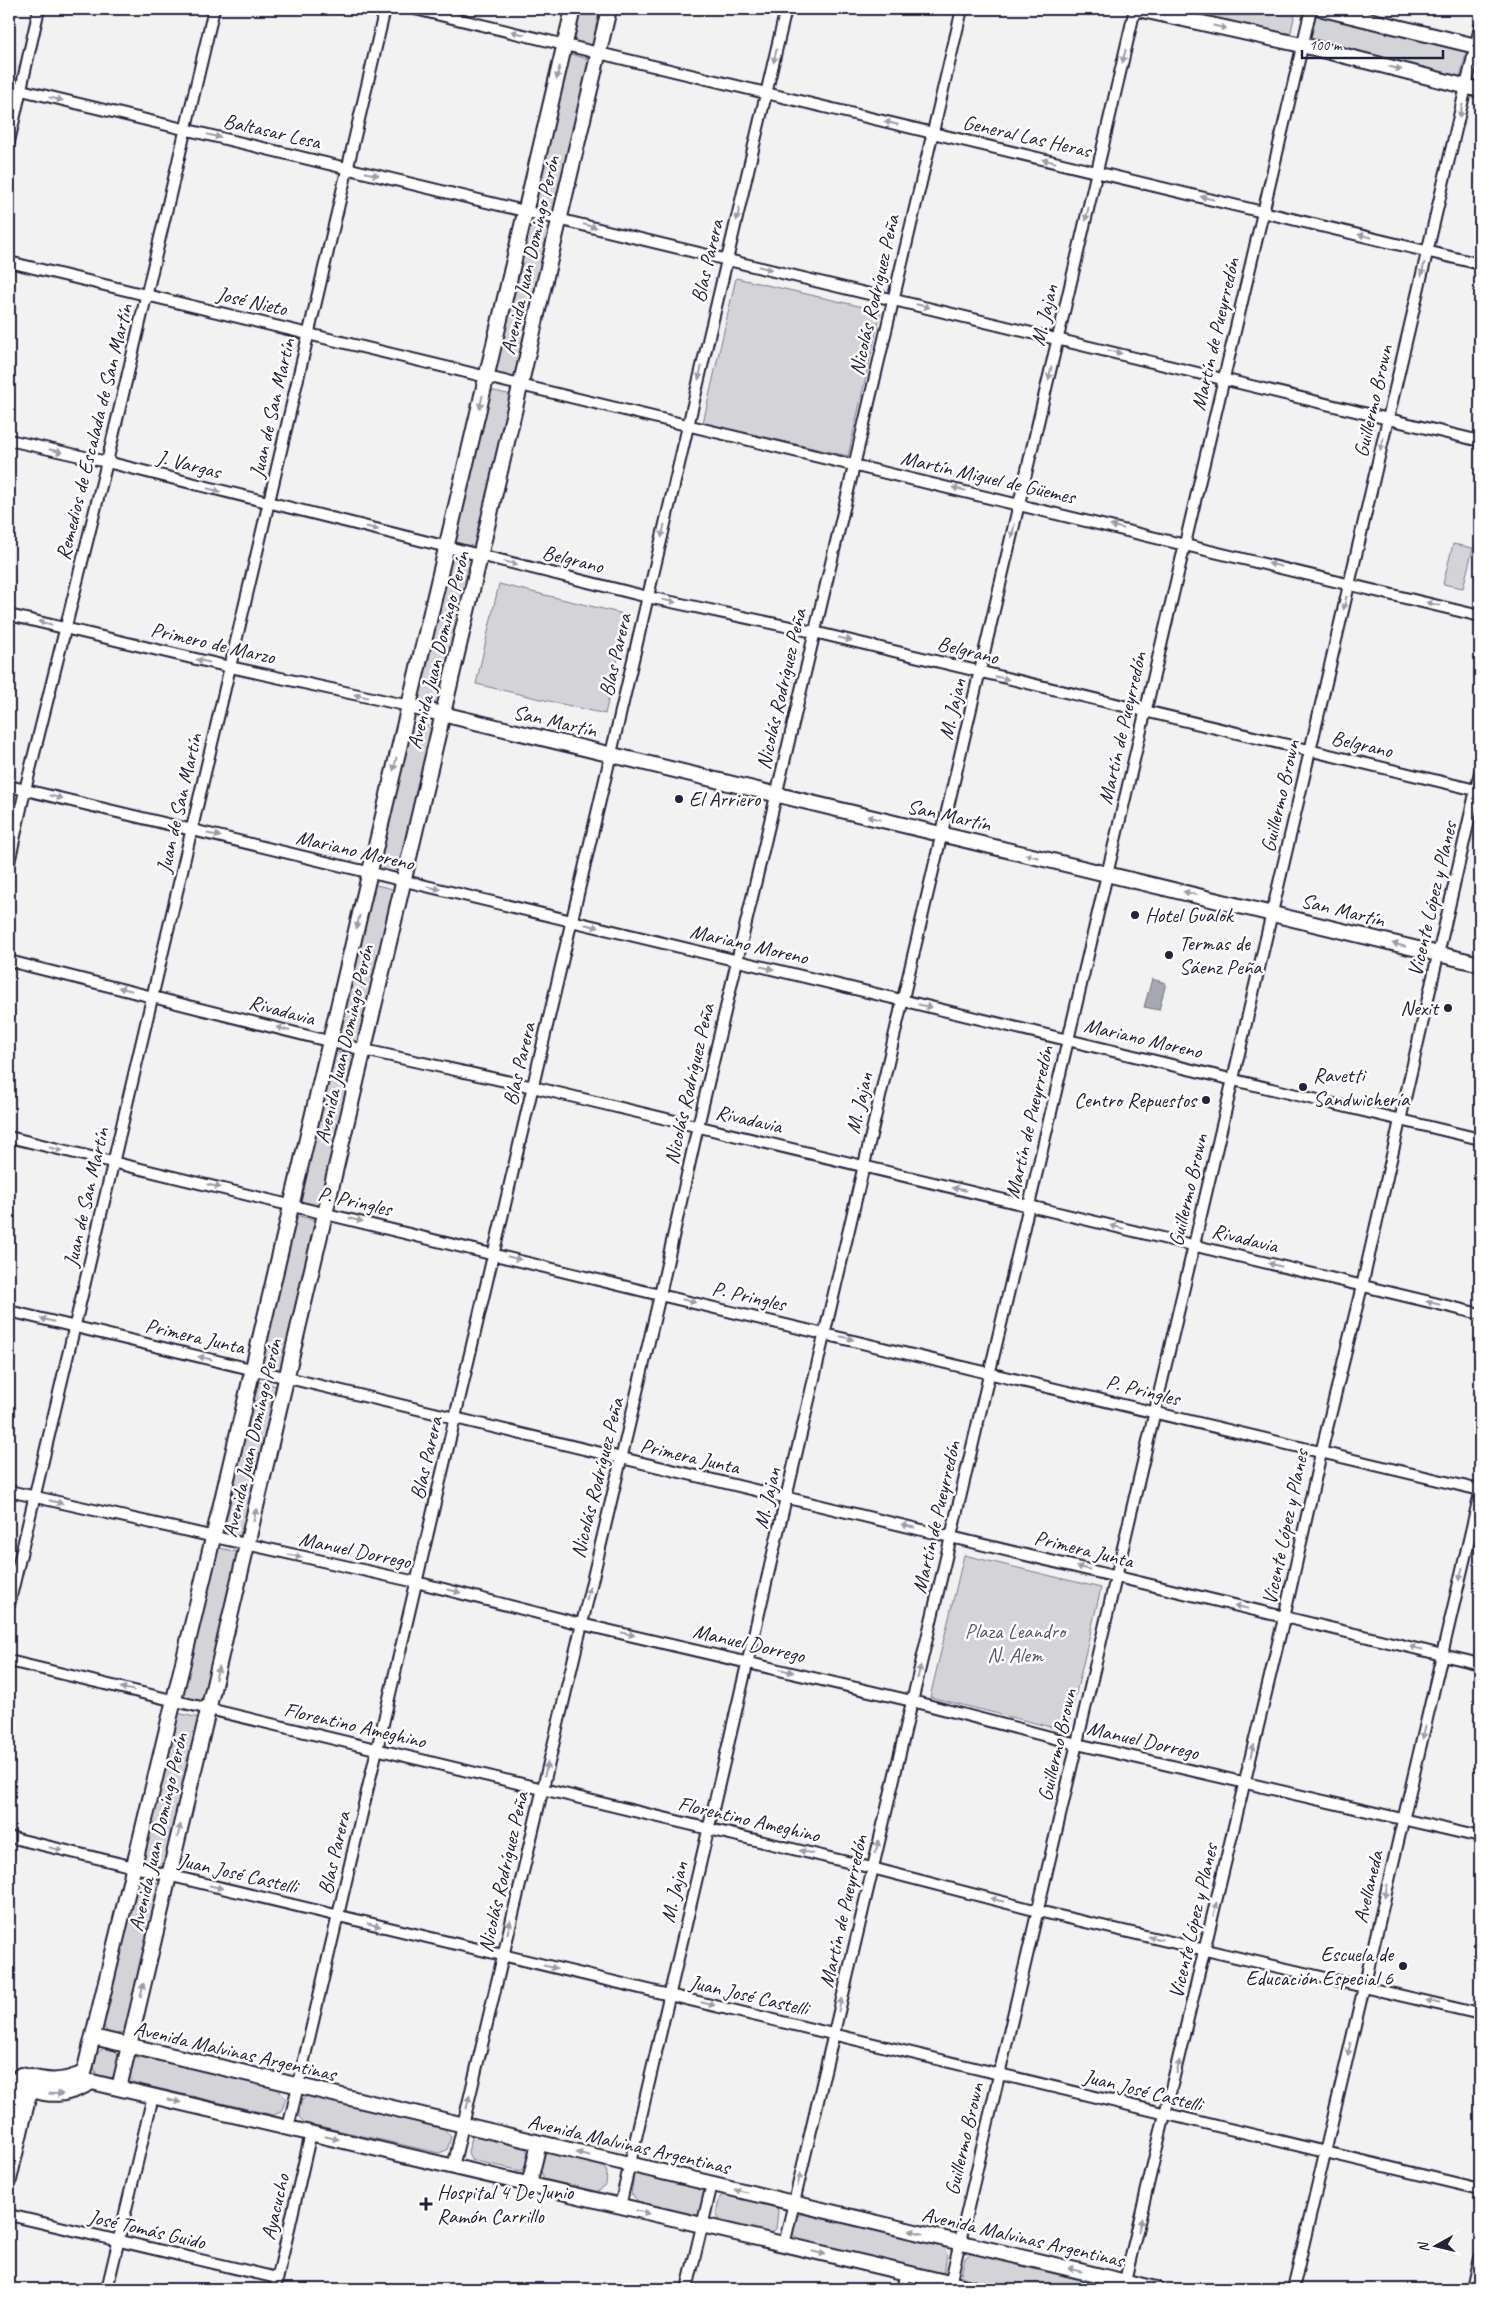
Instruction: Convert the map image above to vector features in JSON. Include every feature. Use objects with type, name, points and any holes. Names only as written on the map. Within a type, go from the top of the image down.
[{"type":"main road","name":"Avenida Juan Domingo Perón","points":[[20,2080],[60,2081],[84,2073],[213,1538],[573,9]]},
{"type":"main road","name":"Avenida Juan Domingo Perón","points":[[119,2088],[609,9]]},
{"type":"main road","points":[[1136,9],[1302,45],[1480,90]]},
{"type":"main road","points":[[1323,9],[1478,47]]},
{"type":"main road","name":"San Martín","points":[[409,706],[1480,964]]},
{"type":"main road","name":"Avenida Malvinas Argentinas","points":[[93,2037],[959,2243],[1125,2286],[1156,2289]]},
{"type":"main road","points":[[20,2080],[62,2095],[74,2092],[92,2082],[975,2289]]},
{"type":"main road","points":[[9,2125],[20,2080]]},
{"type":"main road","points":[[9,2180],[20,2080]]},
{"type":"main road","points":[[529,2185],[539,2143]]},
{"type":"street","points":[[9,142],[39,9]]},
{"type":"street","name":"Remedios de Escalada de San Martín","points":[[9,863],[25,790],[187,130],[214,9]]},
{"type":"street","name":"Juan de San Martín","points":[[9,1605],[385,9]]},
{"type":"street","name":"General Las Heras","points":[[414,9],[1480,264]]},
{"type":"street","name":"Blas Parera","points":[[288,2128],[786,9]]},
{"type":"street","name":"Nicolás Rodríguez Peña","points":[[453,2167],[660,1295],[931,132],[962,9]]},
{"type":"street","name":"M. Jajan","points":[[620,2206],[1136,9]]},
{"type":"street","name":"Martín de Pueyrredón","points":[[784,2245],[1311,9]]},
{"type":"street","name":"Guillermo Brown","points":[[950,2284],[1466,87],[1478,47],[1480,27]]},
{"type":"street","name":"Baltasar Lesa","points":[[9,87],[1480,441]]},
{"type":"street","name":"José Nieto","points":[[9,262],[487,376]]},
{"type":"street","name":"Martín Miguel de Güemes","points":[[487,376],[1185,543],[1480,616]]},
{"type":"street","name":"J. Vargas","points":[[9,440],[107,462],[268,504],[447,546]]},
{"type":"street","name":"Belgrano","points":[[447,546],[648,597],[814,632],[1478,791]]},
{"type":"street","name":"Primero de Marzo","points":[[9,614],[230,667],[409,706]]},
{"type":"street","name":"Vicente López y Planes","points":[[1125,2286],[1284,1618],[1320,1453],[1362,1286],[1438,954],[1478,791],[1480,772]]},
{"type":"street","name":"Mariano Moreno","points":[[9,786],[1480,1139]]},
{"type":"street","name":"Rivadavia","points":[[9,961],[330,1042],[698,1126],[1480,1314]]},
{"type":"street","name":"P. Pringles","points":[[9,1137],[1480,1491]]},
{"type":"street","name":"Primera Junta","points":[[9,1311],[1480,1664]]},
{"type":"street","name":"Avellaneda","points":[[1293,2289],[1480,1491]]},
{"type":"street","name":"Manuel Dorrego","points":[[9,1492],[416,1582],[581,1624],[912,1701],[1077,1744],[1480,1837]]},
{"type":"street","name":"Florentino Ameghino","points":[[9,1661],[872,1868],[1038,1911],[1480,2014]]},
{"type":"street","name":"Juan José Castelli","points":[[9,1837],[1480,2189]]},
{"type":"street","points":[[107,2289],[153,2096]]},
{"type":"street","name":"Ayacucho","points":[[275,2289],[311,2134]]},
{"type":"street","points":[[687,2289],[712,2184]]},
{"type":"street","name":"José Tomás Guido","points":[[9,2215],[277,2278]]},
{"type":"street","points":[[1473,2289],[1480,2257]]},
{"type":"street","points":[[902,2289],[906,2273]]},
{"type":"green space","points":[[578,9],[604,9],[595,47],[571,41]]},
{"type":"green space","points":[[1165,9],[1296,9],[1290,36]]},
{"type":"green space","points":[[1315,13],[1467,50],[1460,78],[1309,41]]},
{"type":"green space","points":[[566,53],[592,60],[556,215],[529,208]]},
{"type":"green space","points":[[525,222],[550,228],[516,380],[490,374]]},
{"type":"green space","points":[[736,278],[881,311],[848,456],[703,423]]},
{"type":"green space","points":[[485,389],[512,395],[477,549],[450,542]]},
{"type":"green space","points":[[1453,544],[1473,548],[1463,588],[1443,584]]},
{"type":"green space","points":[[449,553],[474,560],[439,705],[433,708],[417,705],[416,691]]},
{"type":"green space","points":[[499,584],[628,615],[605,714],[476,684]]},
{"type":"green space","points":[[417,723],[426,724],[433,732],[399,877],[375,871],[410,727]]},
{"type":"green space","points":[[372,884],[397,890],[361,1045],[336,1039]]},
{"type":"green space","points":[[333,1051],[358,1057],[321,1208],[297,1202]]},
{"type":"green space","points":[[295,1215],[320,1221],[283,1374],[259,1369]]},
{"type":"green space","points":[[254,1381],[277,1386],[243,1537],[220,1532]]},
{"type":"green space","points":[[215,1547],[238,1552],[204,1703],[181,1698]]},
{"type":"green space","name":"Plaza Leandro N. Alem","points":[[964,1555],[1101,1588],[1067,1731],[930,1697]]},
{"type":"green space","points":[[177,1713],[199,1718],[164,1867],[142,1861]]},
{"type":"green space","points":[[137,1877],[159,1883],[126,2032],[116,2034],[107,2032],[103,2024]]},
{"type":"green space","points":[[105,2047],[115,2051],[121,2057],[116,2076],[106,2079],[97,2076],[94,2067],[95,2056]]},
{"type":"green space","points":[[141,2057],[277,2088],[286,2099],[281,2112],[273,2115],[135,2083],[128,2077],[131,2061]]},
{"type":"green space","points":[[310,2095],[442,2126],[451,2137],[447,2150],[439,2153],[305,2123],[299,2117],[300,2100]]},
{"type":"green space","points":[[481,2133],[524,2144],[528,2158],[522,2171],[471,2160],[468,2152],[472,2137]]},
{"type":"green space","points":[[553,2151],[600,2162],[607,2172],[606,2185],[596,2192],[545,2180],[540,2169],[542,2154]]},
{"type":"green space","points":[[635,2170],[708,2188],[703,2212],[698,2216],[640,2203],[631,2194]]},
{"type":"green space","points":[[730,2193],[775,2203],[778,2211],[776,2229],[771,2233],[722,2223],[716,2214],[720,2197]]},
{"type":"green space","points":[[805,2212],[943,2245],[947,2255],[944,2272],[935,2274],[799,2241],[792,2233],[797,2216]]},
{"type":"green space","points":[[972,2253],[1109,2286],[1114,2289],[1001,2289],[966,2281],[961,2274],[965,2258]]},
{"type":"shaded area","points":[[1152,979],[1166,983],[1159,1010],[1144,1007]]},
{"type":"place","name":"El Arriero","points":[[679,799]]},
{"type":"place","name":"Hotel Gualok","points":[[1135,915]]},
{"type":"place","name":"Termas de Sáenz Peña","points":[[1169,955]]},
{"type":"place","name":"Nexit","points":[[1448,1008]]},
{"type":"place","name":"Ravetti Sandwichería","points":[[1303,1087]]},
{"type":"place","name":"Centro Repuestos","points":[[1206,1100]]},
{"type":"place","name":"Escuela de Educación Especial 6","points":[[1403,1966]]},
{"type":"place","name":"Hospital 4 De Junio Ramón Carrillo","points":[[426,2204]]}]
